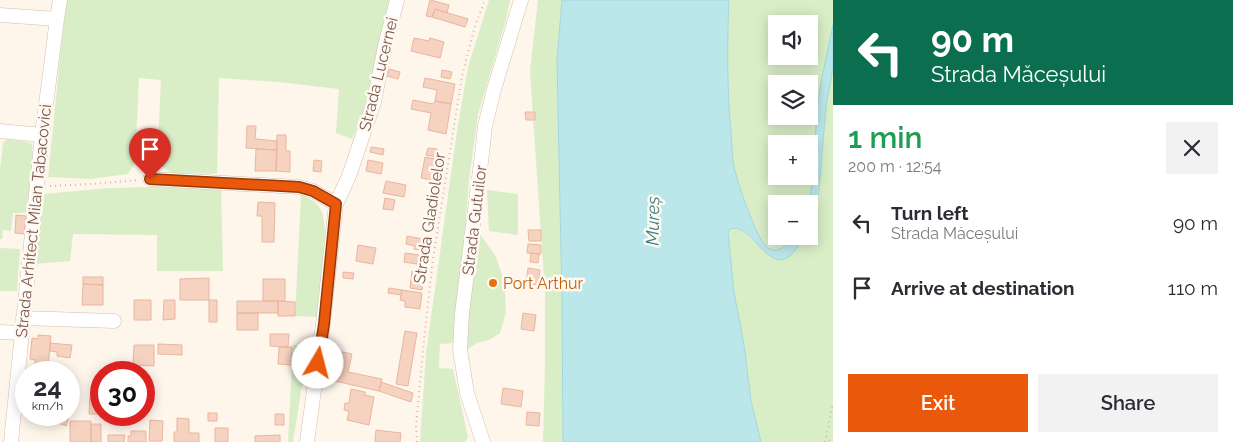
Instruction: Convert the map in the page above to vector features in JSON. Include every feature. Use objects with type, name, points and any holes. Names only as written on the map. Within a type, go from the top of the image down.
[{"type":"street","name":"Strada Arhitect Milan Tabacovici","points":[[10,442],[42,135],[60,0]]},
{"type":"street","name":"Strada Lucernei","points":[[307,442],[324,324],[336,204],[349,176],[374,102],[385,46],[397,0]]},
{"type":"street","name":"Strada Gutuilor","points":[[483,442],[466,393],[460,350],[462,313],[485,126],[521,0]]},
{"type":"street","points":[[0,15],[57,19]]},
{"type":"street","points":[[0,131],[42,135]]},
{"type":"street","points":[[150,179],[299,187],[313,191],[336,204]]},
{"type":"street","points":[[23,318],[114,321]]},
{"type":"street","points":[[0,332],[21,333]]},
{"type":"path","name":"Strada Gladiolelor","points":[[417,442],[416,427],[433,259],[462,76],[475,26],[485,0]]},
{"type":"path","points":[[38,186],[150,179]]},
{"type":"path","points":[[825,442],[833,402]]},
{"type":"path","points":[[826,436],[830,442]]},
{"type":"green space","points":[[67,0],[390,0],[363,114],[352,139],[336,133],[339,89],[219,78],[217,174],[172,173],[157,163],[161,80],[139,78],[135,163],[128,174],[90,179],[48,177]]},
{"type":"green space","points":[[489,0],[510,0],[506,20],[478,114],[469,180],[462,269],[453,343],[440,344],[439,368],[453,369],[468,437],[465,442],[420,442],[426,353],[457,131],[468,67]]},
{"type":"green space","points":[[538,0],[562,0],[557,60],[563,442],[543,442],[545,294],[530,71]]},
{"type":"green space","points":[[729,0],[833,0],[833,25],[818,103],[818,75],[768,75],[768,125],[816,125],[815,135],[768,135],[768,185],[812,185],[810,195],[768,195],[768,245],[786,245],[782,248],[771,249],[762,241],[751,218],[734,167],[728,83]]},
{"type":"green space","points":[[833,68],[833,442],[761,442],[751,401],[744,345],[734,292],[728,232],[729,229],[741,230],[770,256],[796,250],[799,245],[818,245],[818,195],[826,106]]},
{"type":"green space","points":[[7,139],[32,144],[33,158],[26,213],[13,213],[11,231],[3,230],[2,239],[0,239],[0,170],[3,143]]},
{"type":"green space","points":[[155,187],[221,190],[223,271],[157,271],[157,235],[73,234],[70,261],[34,264],[43,194],[111,188]]},
{"type":"green space","points":[[487,190],[518,194],[518,235],[489,231]]},
{"type":"green space","points":[[301,195],[313,201],[320,208],[325,230],[318,317],[295,316]]},
{"type":"green space","points":[[476,228],[496,257],[504,281],[506,312],[500,333],[468,349],[467,333]]},
{"type":"green space","points":[[0,248],[20,249],[17,291],[0,291]]},
{"type":"green space","points":[[293,345],[315,346],[310,385],[302,385],[293,442],[288,442]]},
{"type":"water","name":"Mureș","points":[[562,0],[729,0],[728,66],[730,116],[733,163],[740,189],[758,234],[766,246],[776,250],[786,245],[799,245],[790,256],[782,260],[767,254],[746,233],[738,229],[730,229],[728,232],[734,292],[744,345],[751,401],[761,442],[563,442],[557,60]]},
{"type":"water","points":[[833,25],[833,68],[826,106],[819,190],[818,195],[810,195],[812,185],[818,185],[818,135],[815,135],[816,125],[818,125],[818,103]]},
{"type":"building","points":[[430,0],[449,5],[447,13],[435,9],[432,17],[426,16]]},
{"type":"building","points":[[435,9],[468,19],[465,27],[432,17]]},
{"type":"building","points":[[414,38],[429,41],[430,38],[444,42],[440,58],[411,51]]},
{"type":"building","points":[[389,69],[400,72],[398,79],[387,76]]},
{"type":"building","points":[[442,70],[452,72],[450,79],[441,77]]},
{"type":"building","points":[[425,78],[455,84],[451,104],[435,101],[437,90],[423,87]]},
{"type":"building","points":[[413,100],[433,104],[435,101],[451,104],[446,134],[428,130],[431,113],[411,109]]},
{"type":"building","points":[[525,112],[535,112],[535,120],[526,120]]},
{"type":"building","points":[[247,126],[256,126],[255,139],[277,141],[277,150],[246,148]]},
{"type":"building","points":[[140,132],[155,132],[155,154],[140,154]]},
{"type":"building","points":[[277,135],[286,135],[286,151],[290,151],[290,172],[276,171]]},
{"type":"building","points":[[371,147],[384,149],[383,155],[370,152]]},
{"type":"building","points":[[428,148],[437,149],[436,157],[426,155]]},
{"type":"building","points":[[256,149],[277,150],[276,171],[255,171]]},
{"type":"building","points":[[425,157],[445,161],[441,182],[421,178]]},
{"type":"building","points":[[314,160],[322,161],[321,172],[313,171]]},
{"type":"building","points":[[368,160],[383,163],[381,174],[366,171]]},
{"type":"building","points":[[386,181],[406,185],[404,197],[383,193]]},
{"type":"building","points":[[385,198],[395,200],[393,210],[383,209]]},
{"type":"building","points":[[258,202],[275,203],[274,242],[262,242],[262,216],[257,216]]},
{"type":"building","points":[[16,215],[26,216],[24,234],[15,233]]},
{"type":"building","points":[[528,230],[541,230],[541,241],[529,241]]},
{"type":"building","points":[[407,236],[428,240],[427,251],[414,249],[415,246],[406,244]]},
{"type":"building","points":[[528,244],[541,245],[541,254],[527,253]]},
{"type":"building","points":[[358,245],[376,248],[373,264],[356,261]]},
{"type":"building","points":[[405,253],[419,255],[417,264],[404,262]]},
{"type":"building","points":[[531,253],[539,254],[538,263],[530,262]]},
{"type":"building","points":[[528,268],[540,270],[538,285],[526,283]]},
{"type":"building","points":[[412,271],[425,273],[422,290],[410,288]]},
{"type":"building","points":[[343,272],[354,273],[353,279],[343,278]]},
{"type":"building","points":[[83,277],[103,277],[103,285],[83,284]]},
{"type":"building","points":[[209,278],[209,300],[180,300],[180,279]]},
{"type":"building","points":[[263,279],[285,279],[285,301],[263,301]]},
{"type":"building","points":[[83,284],[103,285],[103,305],[82,305]]},
{"type":"building","points":[[389,288],[402,290],[401,295],[388,293]]},
{"type":"building","points":[[402,290],[422,293],[420,309],[405,307],[405,301],[400,300]]},
{"type":"building","points":[[134,300],[151,300],[151,320],[134,320]]},
{"type":"building","points":[[164,300],[175,300],[175,319],[163,320]]},
{"type":"building","points":[[209,300],[217,300],[217,322],[209,322]]},
{"type":"building","points":[[237,301],[278,301],[278,313],[237,313]]},
{"type":"building","points":[[278,301],[295,302],[295,316],[278,316]]},
{"type":"building","points":[[237,313],[258,313],[258,330],[237,330]]},
{"type":"building","points":[[523,313],[536,315],[534,331],[521,329]]},
{"type":"building","points":[[405,331],[417,333],[408,386],[396,384]]},
{"type":"building","points":[[270,334],[289,334],[288,347],[270,346]]},
{"type":"building","points":[[38,335],[51,336],[49,361],[30,359],[32,338],[38,339]]},
{"type":"building","points":[[50,343],[72,345],[70,358],[57,356],[57,352],[50,351]]},
{"type":"building","points":[[158,344],[182,345],[182,355],[158,354]]},
{"type":"building","points":[[134,345],[154,345],[154,361],[133,361]]},
{"type":"building","points":[[279,347],[292,347],[291,365],[278,364]]},
{"type":"building","points":[[333,350],[352,354],[348,372],[382,379],[379,391],[326,379]]},
{"type":"building","points":[[381,382],[413,393],[411,402],[379,391]]},
{"type":"building","points":[[503,388],[523,391],[521,407],[501,404]]},
{"type":"building","points":[[351,389],[365,392],[365,395],[374,397],[369,425],[347,420],[349,411],[344,410],[345,403],[349,403]]},
{"type":"building","points":[[527,412],[540,413],[539,426],[526,425]]},
{"type":"building","points":[[208,413],[217,413],[217,421],[208,421]]},
{"type":"building","points":[[275,414],[284,414],[284,425],[275,425]]},
{"type":"building","points":[[177,418],[189,419],[189,433],[199,433],[199,442],[174,442],[174,432],[177,432]]},
{"type":"building","points":[[155,420],[163,421],[162,441],[149,441],[150,426],[155,426]]},
{"type":"building","points":[[80,421],[90,421],[91,442],[70,442],[70,426],[80,426]]},
{"type":"building","points":[[91,426],[101,426],[101,442],[91,442]]},
{"type":"building","points":[[215,428],[228,428],[228,442],[215,442]]},
{"type":"building","points":[[376,430],[401,433],[400,442],[375,442]]},
{"type":"building","points":[[131,431],[146,431],[146,442],[128,442],[128,436],[131,436]]},
{"type":"building","points":[[108,435],[125,435],[124,442],[108,442]]},
{"type":"building","points":[[280,435],[280,442],[255,442],[255,436]]},
{"type":"place","name":"Port Arthur","points":[[493,283]]},
{"type":"route","points":[[150,179],[299,187],[313,191],[336,204],[324,324],[318,363]]}]
